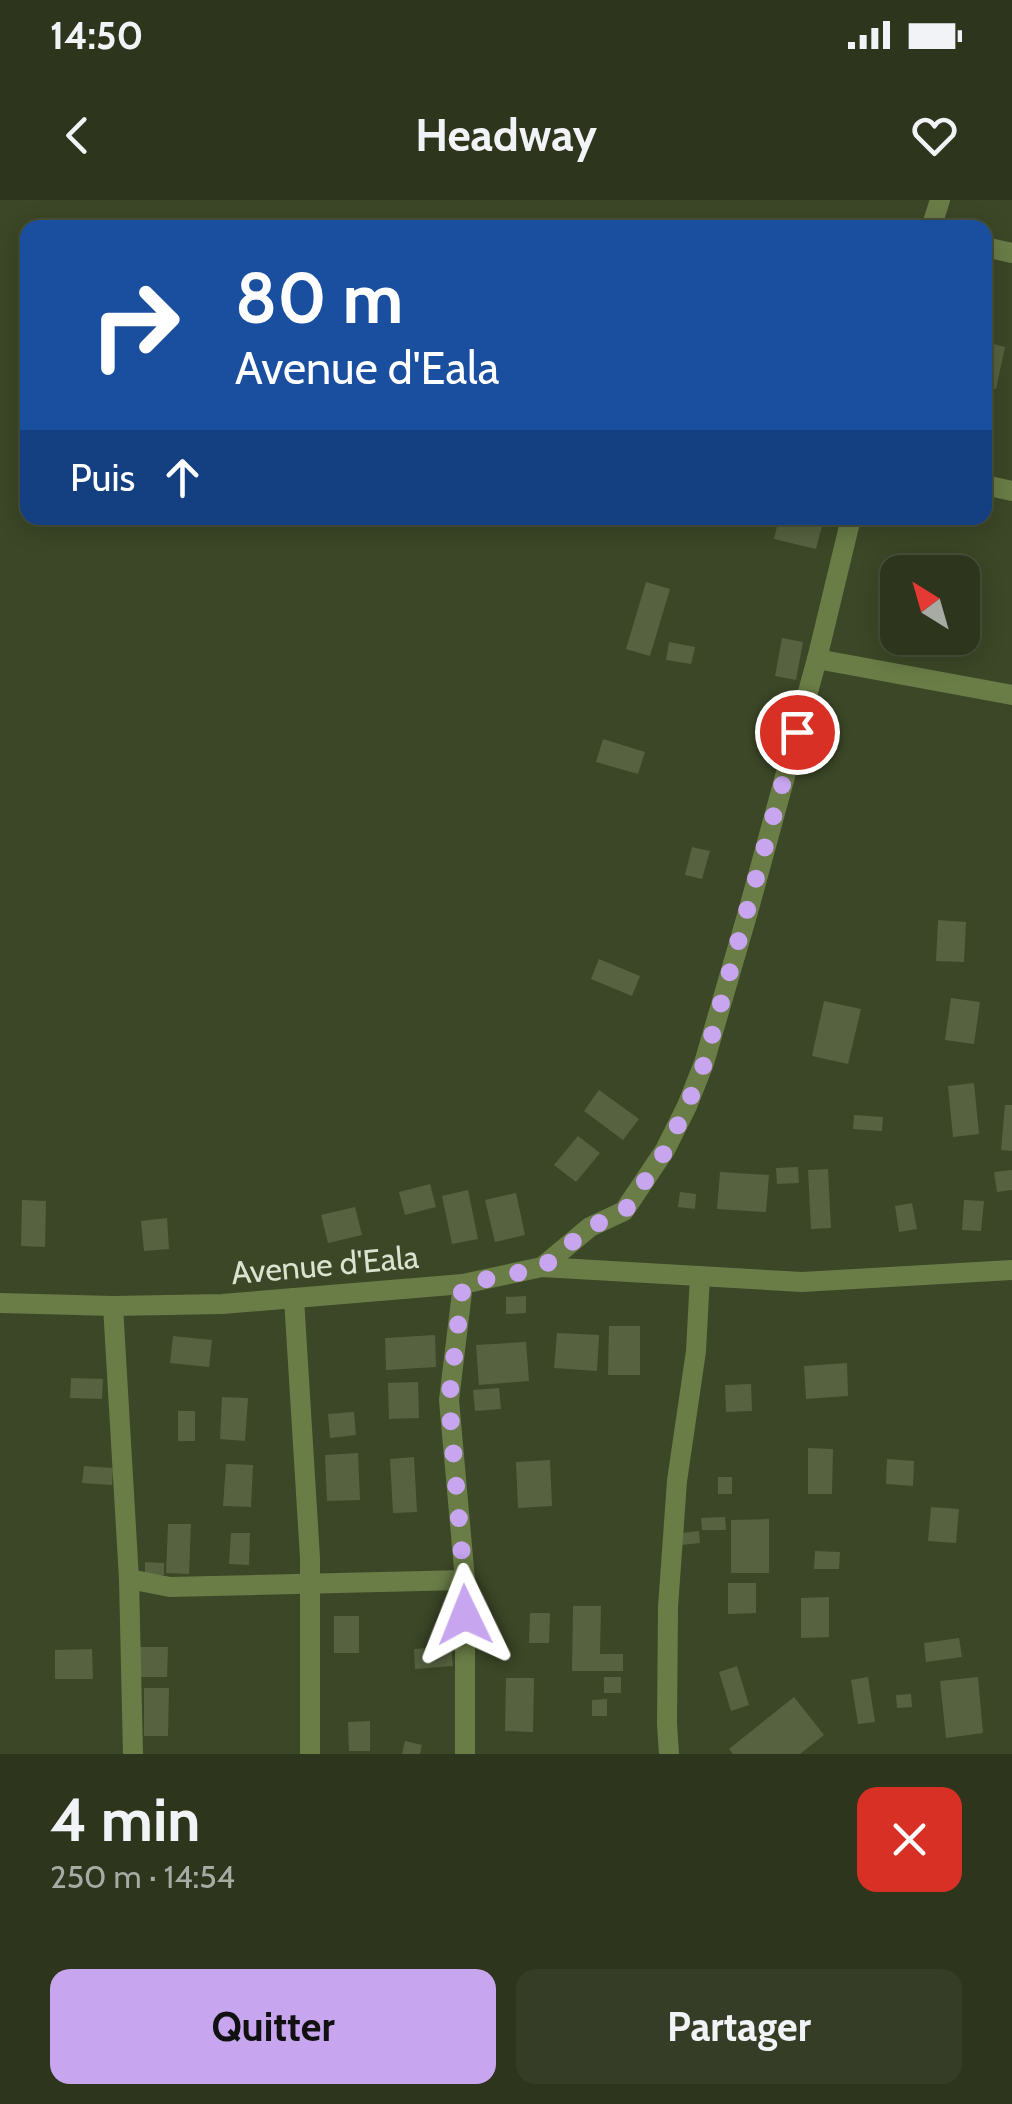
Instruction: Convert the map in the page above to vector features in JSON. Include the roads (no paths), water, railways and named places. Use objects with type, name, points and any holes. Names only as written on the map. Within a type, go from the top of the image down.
[{"type":"street","points":[[542,1268],[590,1227],[624,1212],[666,1150],[687,1106],[704,1064],[737,950],[849,525]]},
{"type":"street","points":[[816,660],[1012,695]]},
{"type":"street","name":"Avenue d'Eala","points":[[0,1303],[222,1304],[463,1284],[542,1268],[802,1282],[1012,1270]]},
{"type":"street","points":[[669,1754],[668,1607],[677,1481],[696,1351],[700,1276]]},
{"type":"street","points":[[463,1284],[449,1400],[464,1580],[465,1754]]},
{"type":"street","points":[[294,1298],[310,1584],[310,1754]]},
{"type":"street","points":[[113,1306],[133,1754]]},
{"type":"street","points":[[128,1580],[170,1587],[464,1580]]}]
